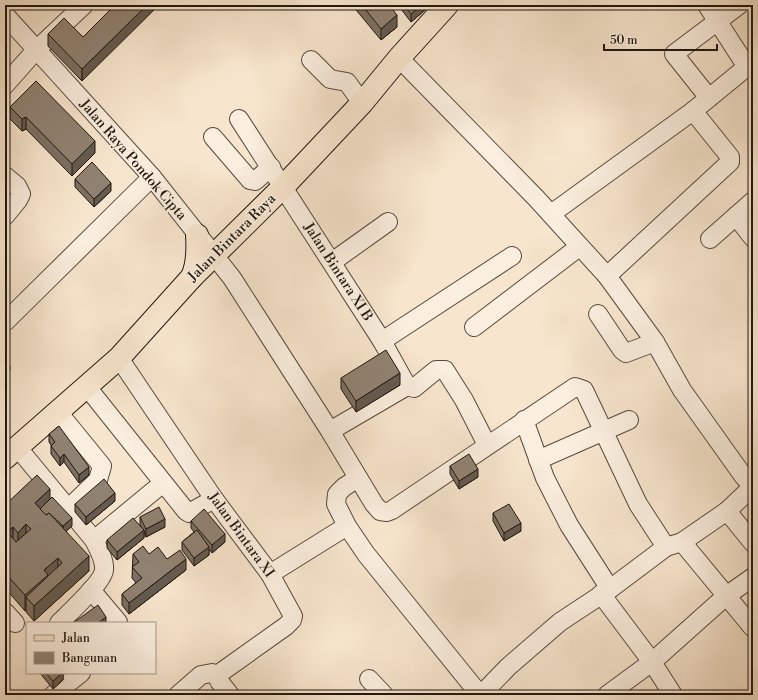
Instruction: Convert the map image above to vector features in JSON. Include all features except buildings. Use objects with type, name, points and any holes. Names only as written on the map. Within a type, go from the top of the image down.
[{"type":"main road","name":"Jalan Bintara Raya","points":[[11,453],[119,358],[192,277],[283,187],[362,103],[399,58],[447,5]]},
{"type":"main road","points":[[192,277],[196,269],[197,235]]},
{"type":"street","points":[[5,85],[36,50],[84,5]]},
{"type":"street","points":[[551,214],[693,111],[750,64],[707,5]]},
{"type":"street","points":[[709,98],[674,54],[717,20],[739,5]]},
{"type":"street","name":"Jalan Raya Pondok Cipta","points":[[5,15],[152,177],[213,257],[232,278],[380,512],[387,512],[487,444]]},
{"type":"street","points":[[358,478],[344,486],[337,494],[336,504],[347,526],[366,554],[480,695],[508,667],[560,622],[674,544],[727,511],[748,491],[752,485],[749,474],[682,390],[655,342],[607,276],[536,198],[399,58]]},
{"type":"street","points":[[311,60],[332,80],[347,82],[362,103]]},
{"type":"street","points":[[607,276],[730,162],[730,157],[693,111]]},
{"type":"street","name":"Jalan Bintara XI B","points":[[239,119],[382,341],[407,386]]},
{"type":"street","points":[[213,137],[250,180],[255,181],[271,167]]},
{"type":"street","points":[[5,176],[17,186],[21,194],[5,216]]},
{"type":"street","points":[[5,322],[152,177]]},
{"type":"street","points":[[710,239],[753,201]]},
{"type":"street","points":[[736,216],[753,238]]},
{"type":"street","points":[[332,262],[388,222]]},
{"type":"street","points":[[474,327],[579,247]]},
{"type":"street","points":[[382,341],[512,256]]},
{"type":"street","points":[[598,314],[622,350],[626,353],[655,342]]},
{"type":"street","name":"Jalan Bintara XI","points":[[119,358],[214,499],[270,574],[291,612],[292,620],[286,626],[223,669],[219,676]]},
{"type":"street","points":[[330,431],[407,386],[414,388],[436,370],[445,370],[464,400],[487,444],[575,387],[579,387],[584,390],[602,432],[638,504],[674,544],[726,596],[753,628]]},
{"type":"street","points":[[87,387],[186,511],[189,513],[214,499]]},
{"type":"street","points":[[58,412],[102,466],[98,480],[68,509]]},
{"type":"street","points":[[524,420],[545,478],[605,592],[673,695]]},
{"type":"street","points":[[538,460],[628,420]]},
{"type":"street","points":[[11,453],[68,509],[94,540],[100,552],[104,570],[91,590],[60,622]]},
{"type":"street","points":[[94,540],[163,483]]},
{"type":"street","points":[[727,511],[753,543]]},
{"type":"street","points":[[270,574],[347,526]]},
{"type":"street","points":[[607,695],[652,662],[726,596],[753,577]]},
{"type":"street","points":[[91,590],[118,622]]},
{"type":"street","points":[[178,695],[201,675],[212,673],[219,676],[222,686],[230,695]]},
{"type":"street","points":[[53,695],[80,674]]},
{"type":"street","points":[[369,679],[384,695]]}]
